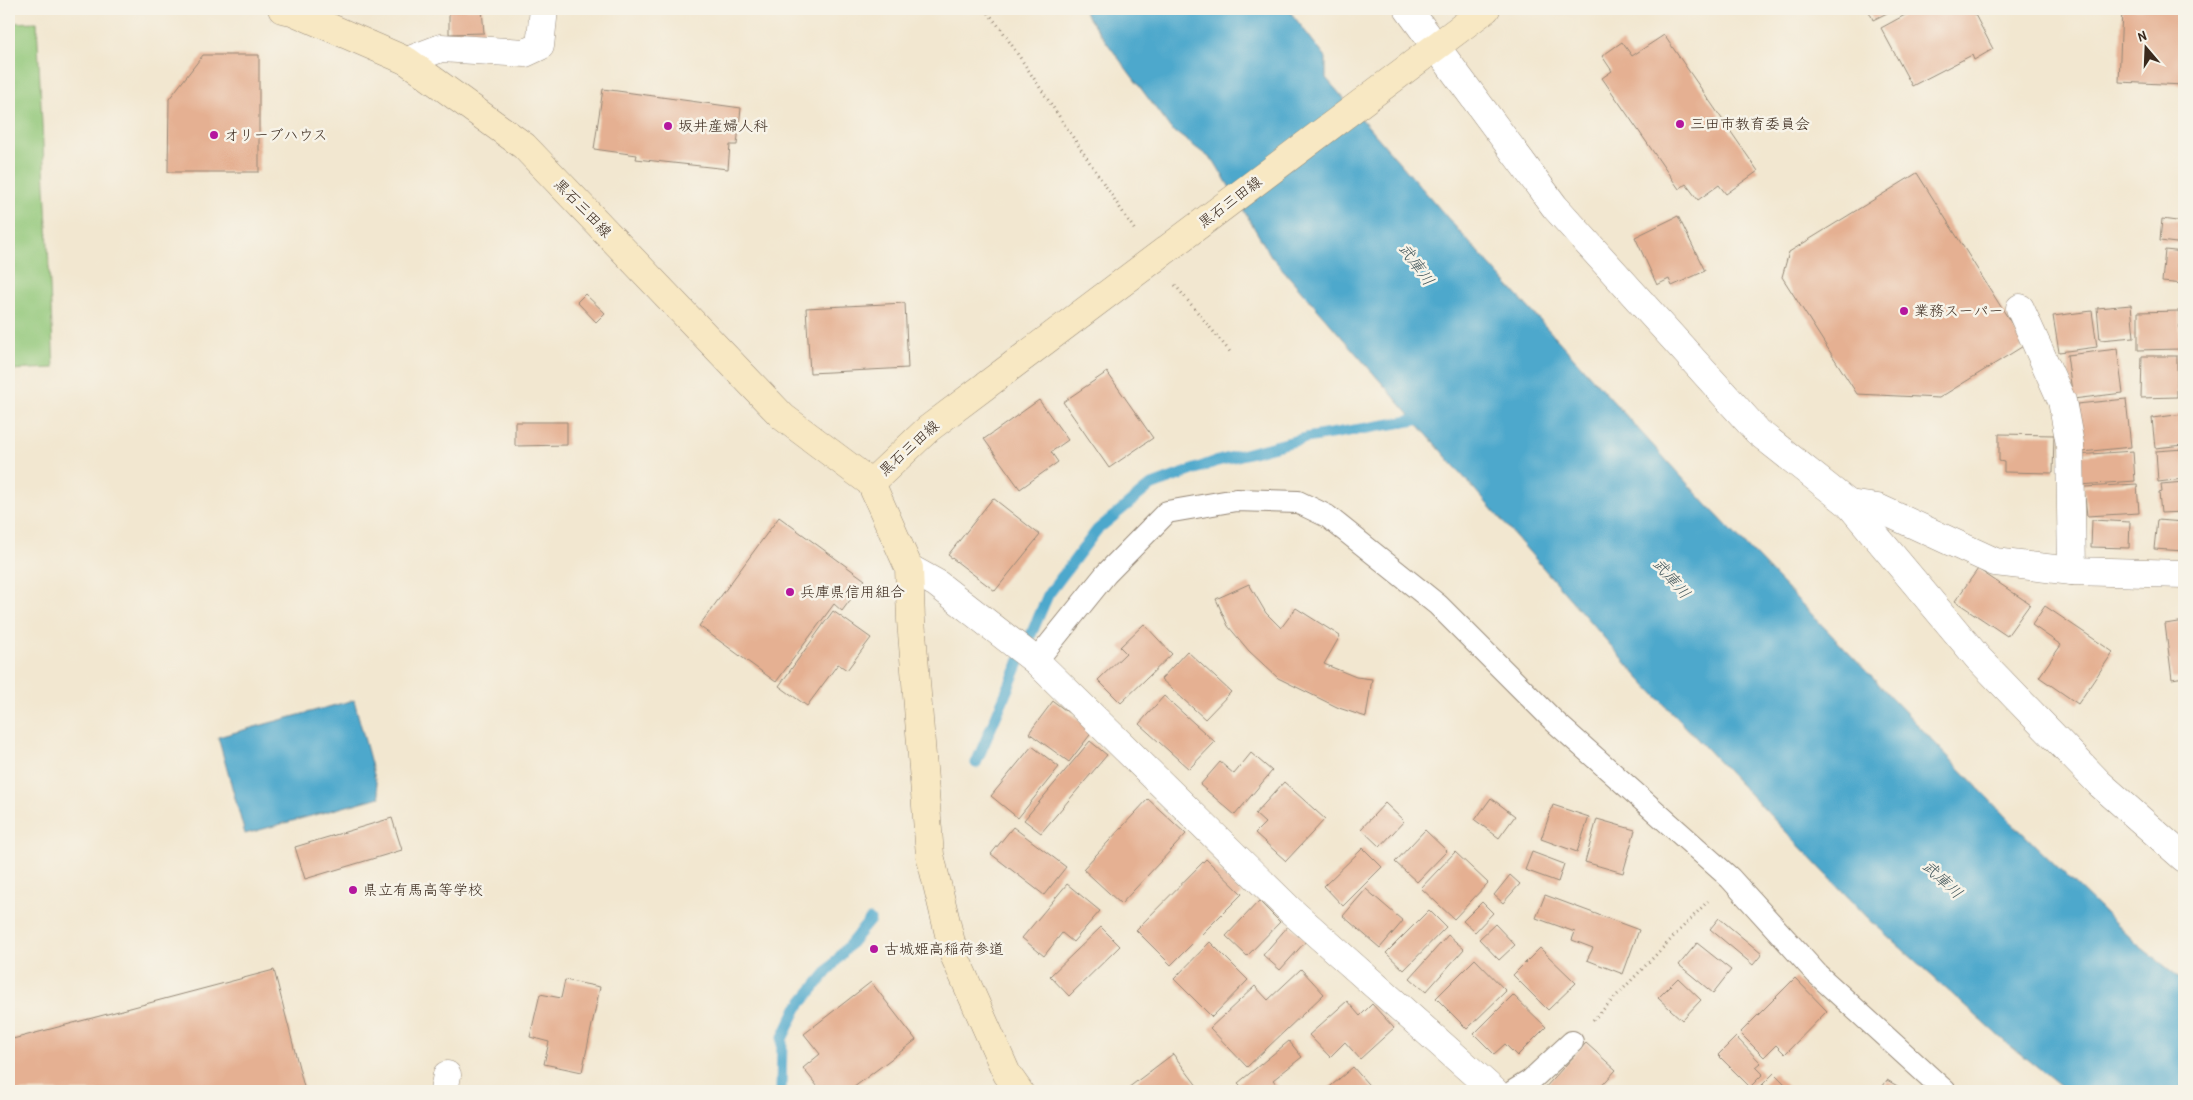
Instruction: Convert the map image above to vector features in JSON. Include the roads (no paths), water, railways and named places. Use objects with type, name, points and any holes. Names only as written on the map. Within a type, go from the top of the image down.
[{"type":"main road","name":"黒石三田線","points":[[282,9],[292,11],[408,61],[524,146],[783,417],[871,482],[928,429],[1486,9]]},
{"type":"main road","points":[[871,482],[909,568],[911,620],[930,855],[954,955],[1007,1074],[1019,1091]]},
{"type":"street","points":[[408,61],[441,48],[525,52],[540,46],[544,9]]},
{"type":"street","points":[[1408,9],[1426,54],[1555,206],[1758,432],[1849,504],[1978,658],[2100,784],[2184,858]]},
{"type":"street","points":[[2020,308],[2062,401],[2070,444],[2072,571]]},
{"type":"street","points":[[1849,504],[1878,508],[1995,562],[2072,571],[2184,574]]},
{"type":"street","points":[[909,568],[936,583],[1033,659],[1289,909],[1494,1091]]},
{"type":"lane","points":[[1033,659],[1106,574],[1167,512],[1236,500],[1298,502],[1327,516],[1438,605],[1554,722],[1730,878],[1817,974],[1945,1091]]},
{"type":"lane","points":[[1514,1091],[1530,1081],[1572,1042]]},
{"type":"water","name":"武庫川","points":[[1082,9],[1288,9],[1326,58],[1326,78],[1460,232],[1706,504],[2006,817],[2138,945],[2184,981],[2184,1091],[2066,1091],[2003,1040],[1871,921],[1640,679],[1271,256],[1214,161],[1171,129]]},
{"type":"water","points":[[354,700],[380,797],[245,834],[218,737]]},
{"type":"waterway","points":[[976,763],[1048,595],[1097,530],[1150,486],[1214,462],[1306,438],[1428,418]]},
{"type":"waterway","points":[[781,1091],[782,1039],[797,1008],[870,920]]},
{"type":"place","name":"三田市教育委員会","points":[[1680,124]]},
{"type":"place","name":"坂井産婦人科","points":[[668,126]]},
{"type":"place","name":"オリーブハウス","points":[[214,135]]},
{"type":"place","name":"業務スーパー","points":[[1904,311]]},
{"type":"place","name":"兵庫県信用組合","points":[[790,592]]},
{"type":"place","name":"県立有馬高等学校","points":[[353,890]]},
{"type":"place","name":"古城姫高稲荷参道","points":[[874,949]]}]
